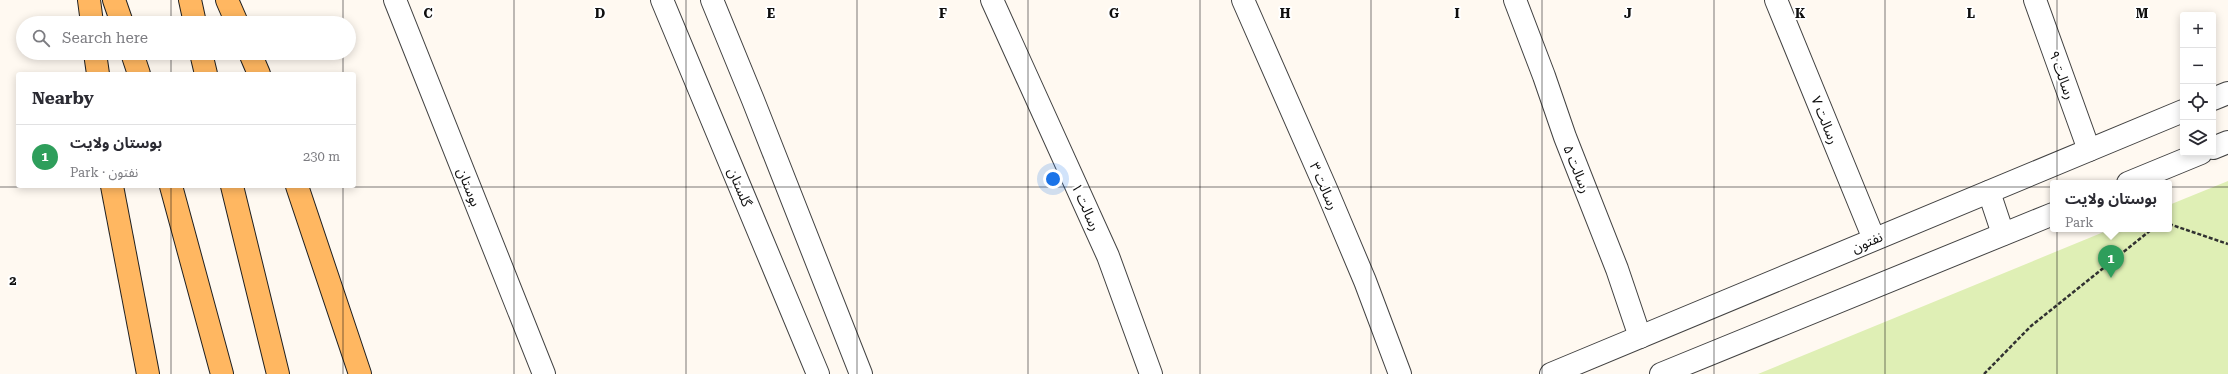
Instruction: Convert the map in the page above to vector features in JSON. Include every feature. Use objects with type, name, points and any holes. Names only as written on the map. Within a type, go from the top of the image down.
[{"type":"main road","points":[[89,0],[91,16]]},
{"type":"main road","points":[[114,0],[120,16]]},
{"type":"main road","points":[[190,0],[193,16]]},
{"type":"main road","points":[[227,0],[234,16]]},
{"type":"main road","points":[[96,60],[98,72]]},
{"type":"main road","points":[[134,60],[138,72]]},
{"type":"main road","points":[[203,60],[206,72]]},
{"type":"main road","points":[[253,60],[257,72]]},
{"type":"main road","points":[[112,188],[148,374]]},
{"type":"main road","points":[[172,188],[222,374]]},
{"type":"main road","points":[[232,188],[278,374]]},
{"type":"main road","points":[[298,188],[360,374]]},
{"type":"street","name":"بوستان","points":[[395,0],[544,374]]},
{"type":"street","name":"گلستان","points":[[662,0],[818,374]]},
{"type":"street","points":[[712,0],[754,100],[861,374]]},
{"type":"street","name":"رسالت ۱","points":[[992,0],[1108,256],[1151,374]]},
{"type":"street","name":"رسالت ۳","points":[[1243,0],[1327,191],[1365,282],[1400,374]]},
{"type":"street","name":"رسالت ۵","points":[[1515,0],[1565,137],[1617,268],[1640,337]]},
{"type":"street","name":"رسالت ۷","points":[[1776,0],[1874,239]]},
{"type":"street","name":"رسالت ۹","points":[[2034,0],[2089,150]]},
{"type":"street","points":[[2216,98],[2228,93]]},
{"type":"street","name":"نفتون","points":[[1551,374],[2180,112]]},
{"type":"street","points":[[2216,147],[2228,142]]},
{"type":"street","points":[[2135,180],[2194,156]]},
{"type":"street","points":[[1989,192],[2003,234]]},
{"type":"street","points":[[1661,374],[2050,215]]},
{"type":"path","points":[[2172,225],[2228,244]]},
{"type":"path","points":[[1984,374],[2031,326],[2148,232]]},
{"type":"green space","points":[[2228,181],[2228,374],[1758,374],[2104,232],[2172,232],[2172,204]]},
{"type":"place","name":"بوستان ولایت","points":[[2111,278]]}]
